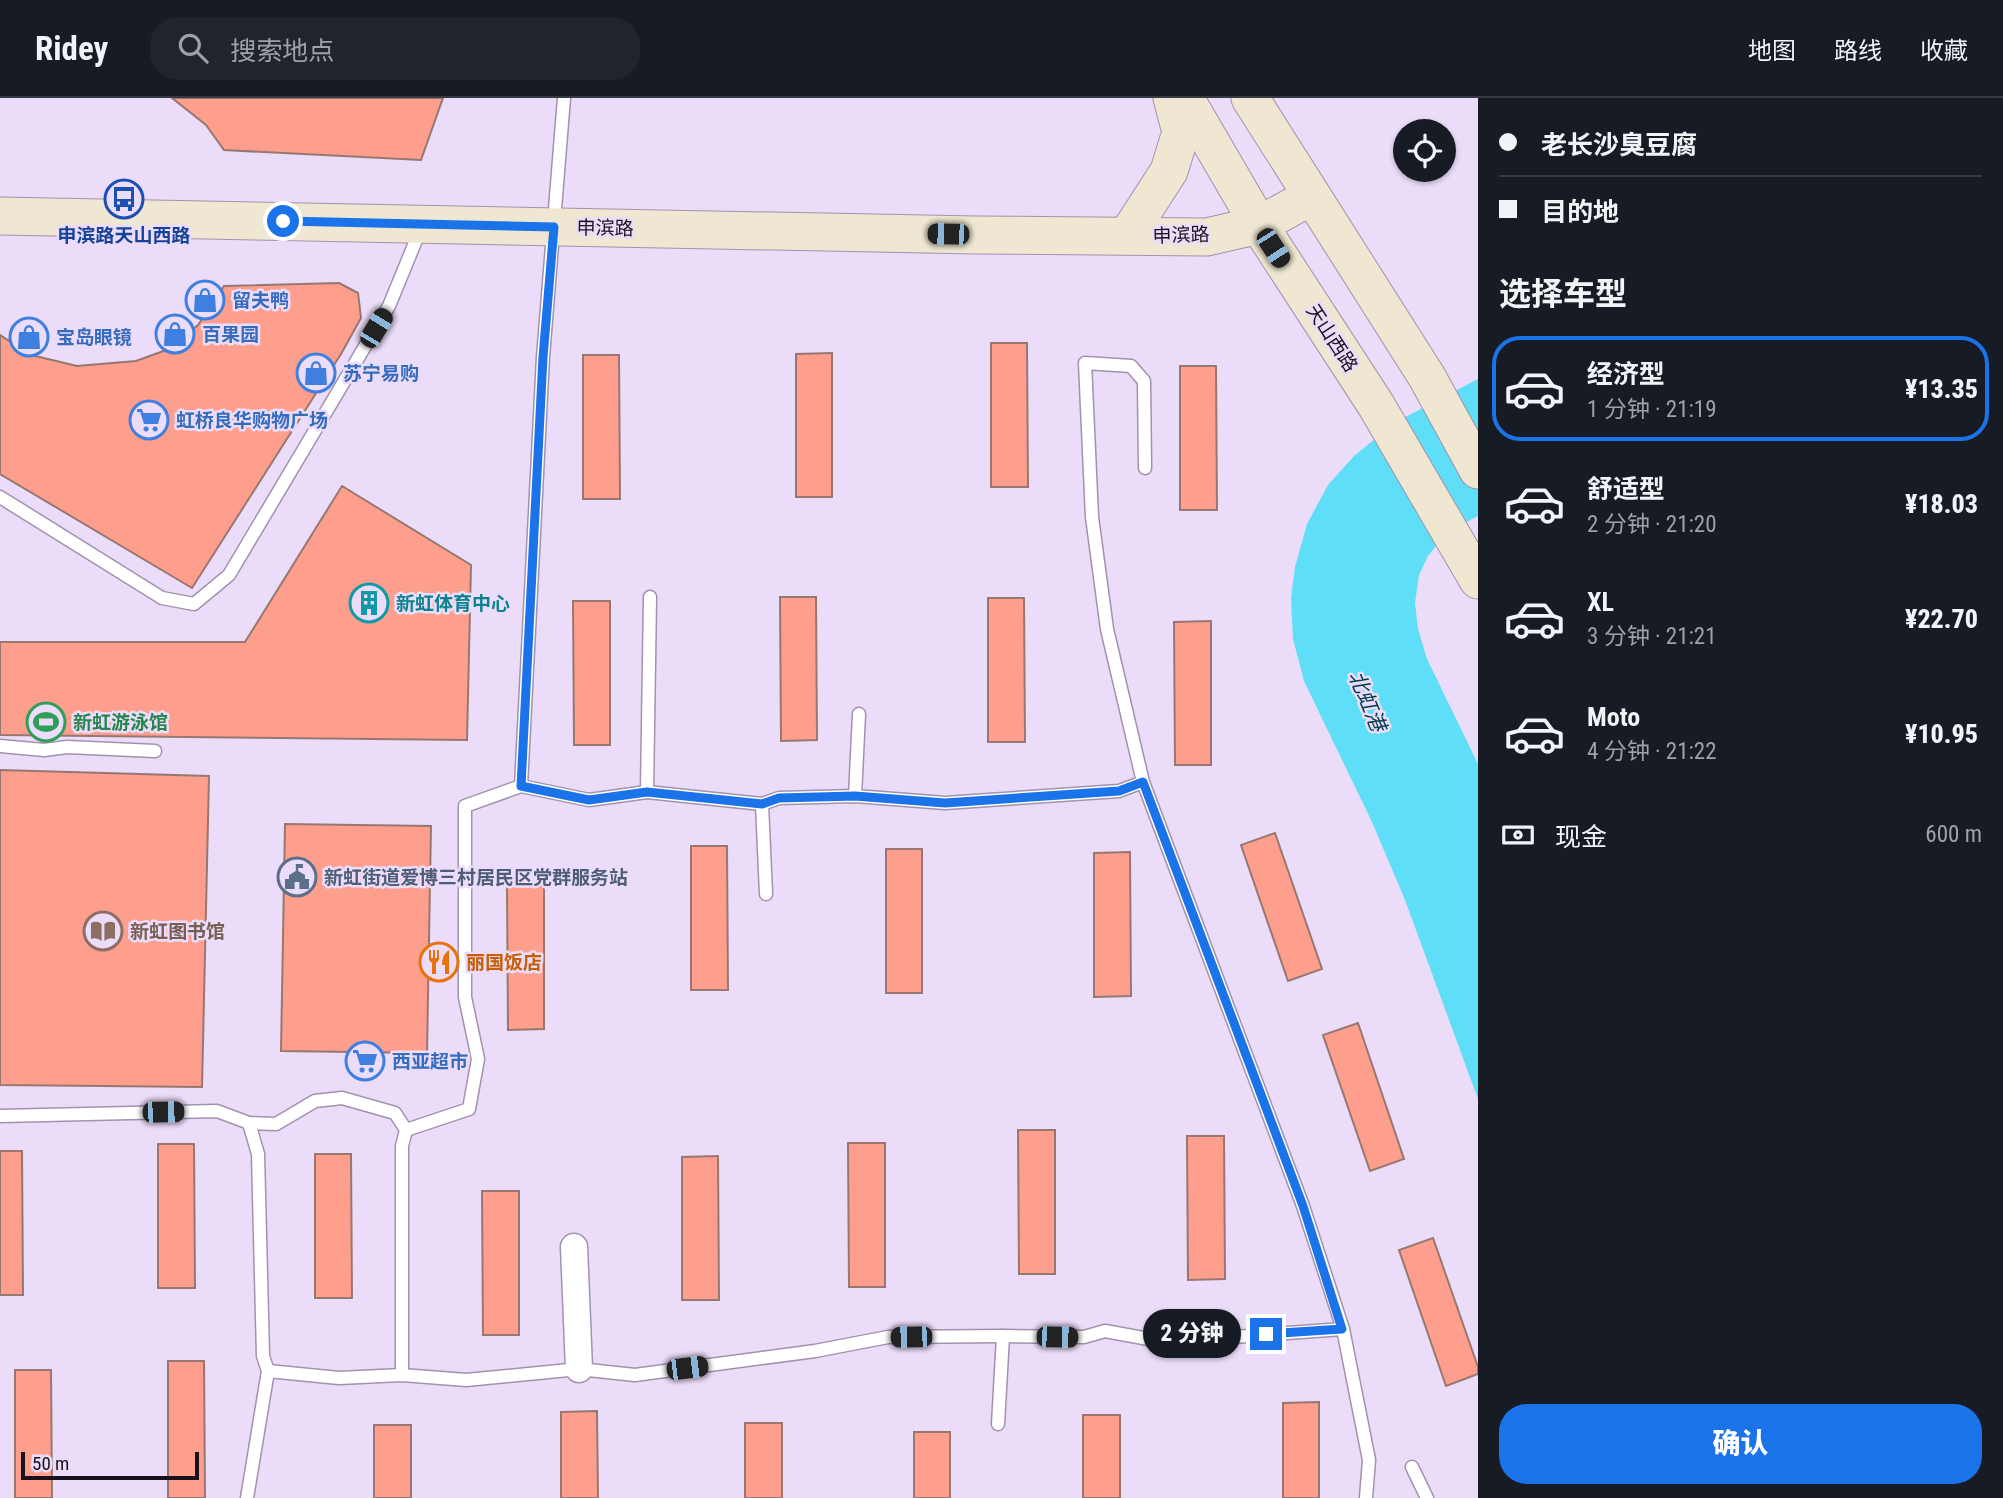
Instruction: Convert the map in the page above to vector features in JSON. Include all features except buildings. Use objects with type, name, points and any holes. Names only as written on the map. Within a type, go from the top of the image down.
[{"type":"main road","name":"申滨路","points":[[1127,236],[1169,172],[1181,132],[1172,98]]},
{"type":"main road","name":"天山西路","points":[[1185,98],[1259,225],[1376,405],[1472,570]]},
{"type":"main road","points":[[1250,98],[1427,377],[1478,470]]},
{"type":"main road","name":"申滨路","points":[[0,216],[1207,237],[1259,225],[1312,196]]},
{"type":"street","points":[[574,1247],[579,1369]]},
{"type":"lane","points":[[521,786],[543,357],[564,98]]},
{"type":"lane","points":[[0,497],[162,598],[194,604],[229,575],[389,306],[422,224]]},
{"type":"lane","points":[[1145,468],[1144,381],[1131,366],[1085,363],[1092,517],[1105,617],[1143,782],[1303,1206],[1342,1329],[1369,1460],[1366,1498]]},
{"type":"lane","points":[[647,792],[650,597]]},
{"type":"lane","points":[[855,796],[859,714]]},
{"type":"lane","points":[[0,746],[44,750],[67,747],[155,751]]},
{"type":"lane","points":[[406,1130],[469,1110],[478,1059],[465,997],[466,806],[521,786],[589,800],[647,792],[762,804],[779,798],[855,796],[945,803],[1119,791],[1143,782]]},
{"type":"lane","points":[[762,804],[766,894]]},
{"type":"lane","points":[[0,1116],[217,1111],[249,1123],[276,1124],[316,1101],[342,1098],[395,1113],[406,1130],[402,1146],[402,1374]]},
{"type":"lane","points":[[247,1498],[268,1371],[263,1356],[258,1154],[249,1123]]},
{"type":"lane","points":[[268,1371],[339,1378],[402,1374],[466,1380],[579,1369],[635,1375],[815,1351],[888,1338],[1084,1337],[1105,1331],[1165,1342],[1342,1329]]},
{"type":"lane","points":[[998,1424],[1003,1336]]},
{"type":"lane","points":[[1412,1467],[1427,1498]]},
{"type":"water","name":"北虹港","points":[[1478,379],[1478,516],[1447,532],[1428,556],[1419,575],[1415,603],[1418,629],[1427,659],[1478,764],[1478,1099],[1405,900],[1372,822],[1304,681],[1293,639],[1291,598],[1295,567],[1307,524],[1328,485],[1354,456],[1396,422]]},
{"type":"place","name":"申滨路天山西路","points":[[124,199]]},
{"type":"place","name":"留夫鸭","points":[[205,300]]},
{"type":"place","name":"百果园","points":[[175,334]]},
{"type":"place","name":"宝岛眼镜","points":[[29,337]]},
{"type":"place","name":"苏宁易购","points":[[316,373]]},
{"type":"place","name":"虹桥良华购物广场","points":[[149,420]]},
{"type":"place","name":"新虹体育中心","points":[[369,603]]},
{"type":"place","name":"新虹游泳馆","points":[[46,722]]},
{"type":"place","name":"新虹街道爱博三村居民区党群服务站","points":[[297,877]]},
{"type":"place","name":"新虹图书馆","points":[[103,931]]},
{"type":"place","name":"丽国饭店","points":[[439,962]]},
{"type":"place","name":"西亚超市","points":[[365,1061]]},
{"type":"route","points":[[283,221],[554,227],[543,357],[521,786],[589,800],[647,792],[762,804],[779,798],[855,796],[945,803],[1119,791],[1143,782],[1303,1206],[1342,1329],[1266,1334]]}]
